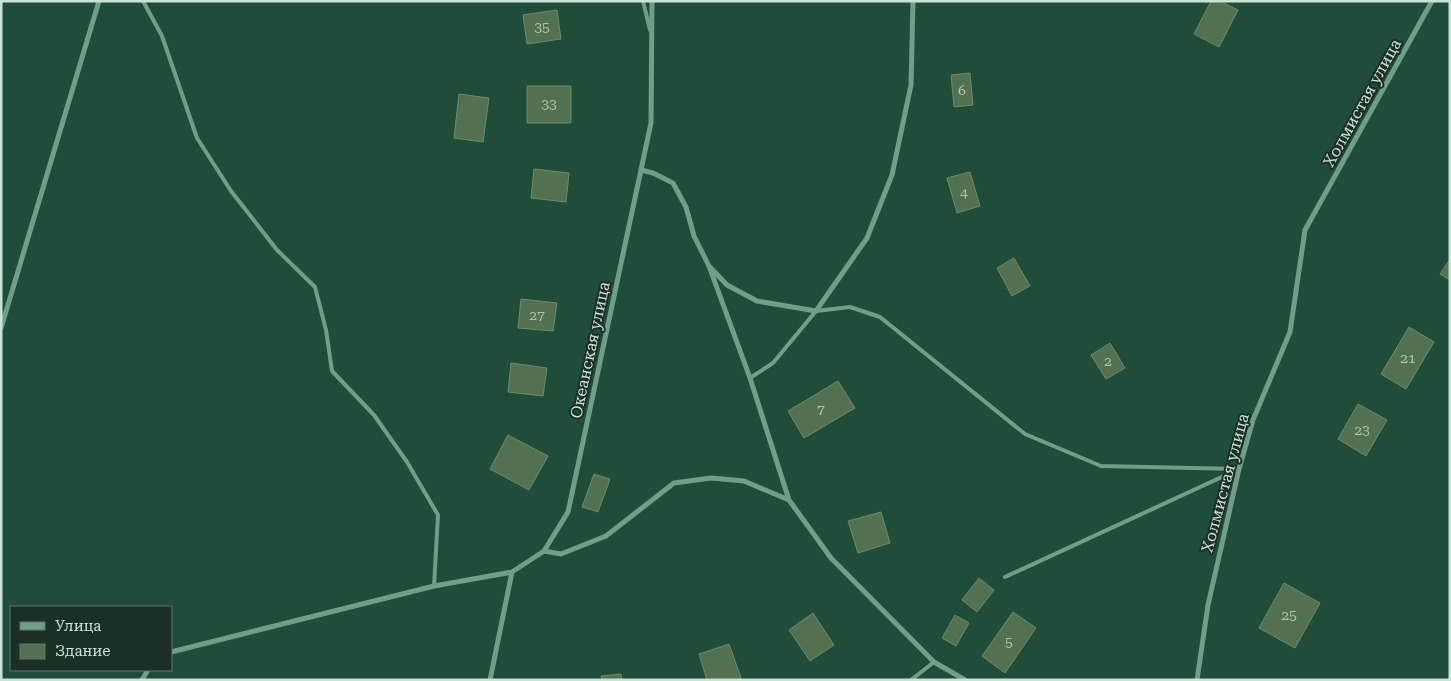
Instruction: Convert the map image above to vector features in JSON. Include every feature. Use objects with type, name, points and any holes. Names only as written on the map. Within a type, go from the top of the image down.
[{"type":"street","points":[[1,328],[99,1]]},
{"type":"street","name":"Океанская улица","points":[[512,572],[544,551],[568,512],[651,123],[652,1]]},
{"type":"street","points":[[709,266],[727,285],[757,301],[816,311],[867,238],[892,176],[911,85],[913,1]]},
{"type":"street","name":"Холмистая улица","points":[[1197,680],[1208,605],[1252,420],[1290,332],[1305,230],[1432,1]]},
{"type":"street","points":[[641,170],[653,173],[673,184],[686,207],[694,236],[709,266],[750,378],[789,500],[831,558],[934,662],[965,680]]},
{"type":"street","points":[[544,551],[561,554],[606,536],[674,483],[711,478],[744,482],[789,500]]},
{"type":"street","points":[[172,652],[434,586],[512,572],[490,680]]},
{"type":"lane","points":[[142,1],[162,36],[197,138],[231,191],[277,250],[315,287],[326,330],[332,371],[374,415],[407,462],[438,515],[434,586]]},
{"type":"lane","points":[[642,1],[651,34]]},
{"type":"lane","points":[[750,378],[773,363],[816,311],[850,307],[880,317],[1026,434],[1101,466],[1239,469]]},
{"type":"lane","points":[[1005,577],[1239,469]]},
{"type":"lane","points":[[911,680],[934,662]]},
{"type":"building","points":[[1211,1],[1220,1],[1238,10],[1219,47],[1194,34]]},
{"type":"building","points":[[557,10],[561,39],[527,44],[523,15]]},
{"type":"building","points":[[970,73],[973,105],[954,107],[951,75]]},
{"type":"building","points":[[527,86],[571,86],[571,123],[527,123]]},
{"type":"building","points":[[459,94],[489,98],[483,142],[454,138]]},
{"type":"building","points":[[534,169],[569,173],[566,202],[531,198]]},
{"type":"building","points":[[970,172],[980,206],[957,213],[947,178]]},
{"type":"building","points":[[1014,258],[1030,286],[1012,296],[997,268]]},
{"type":"building","points":[[1450,259],[1450,280],[1440,274]]},
{"type":"building","points":[[521,299],[557,303],[553,331],[518,328]]},
{"type":"building","points":[[1409,327],[1434,342],[1406,389],[1381,374]]},
{"type":"building","points":[[1110,343],[1125,368],[1106,379],[1091,355]]},
{"type":"building","points":[[511,363],[547,368],[543,396],[508,392]]},
{"type":"building","points":[[838,381],[855,408],[804,438],[788,411]]},
{"type":"building","points":[[1358,404],[1387,420],[1366,456],[1338,439]]},
{"type":"building","points":[[508,435],[548,456],[529,490],[490,469]]},
{"type":"building","points":[[594,474],[610,479],[598,512],[582,507]]},
{"type":"building","points":[[881,512],[890,543],[858,553],[848,521]]},
{"type":"building","points":[[979,578],[994,590],[977,612],[962,600]]},
{"type":"building","points":[[1284,583],[1320,603],[1295,648],[1259,628]]},
{"type":"building","points":[[1013,612],[1036,628],[1005,673],[982,656]]},
{"type":"building","points":[[813,613],[834,645],[810,661],[789,630]]},
{"type":"building","points":[[955,615],[969,623],[956,646],[942,638]]},
{"type":"building","points":[[729,644],[741,678],[736,680],[707,680],[699,654]]},
{"type":"building","points":[[621,674],[622,680],[602,680],[601,676]]}]
